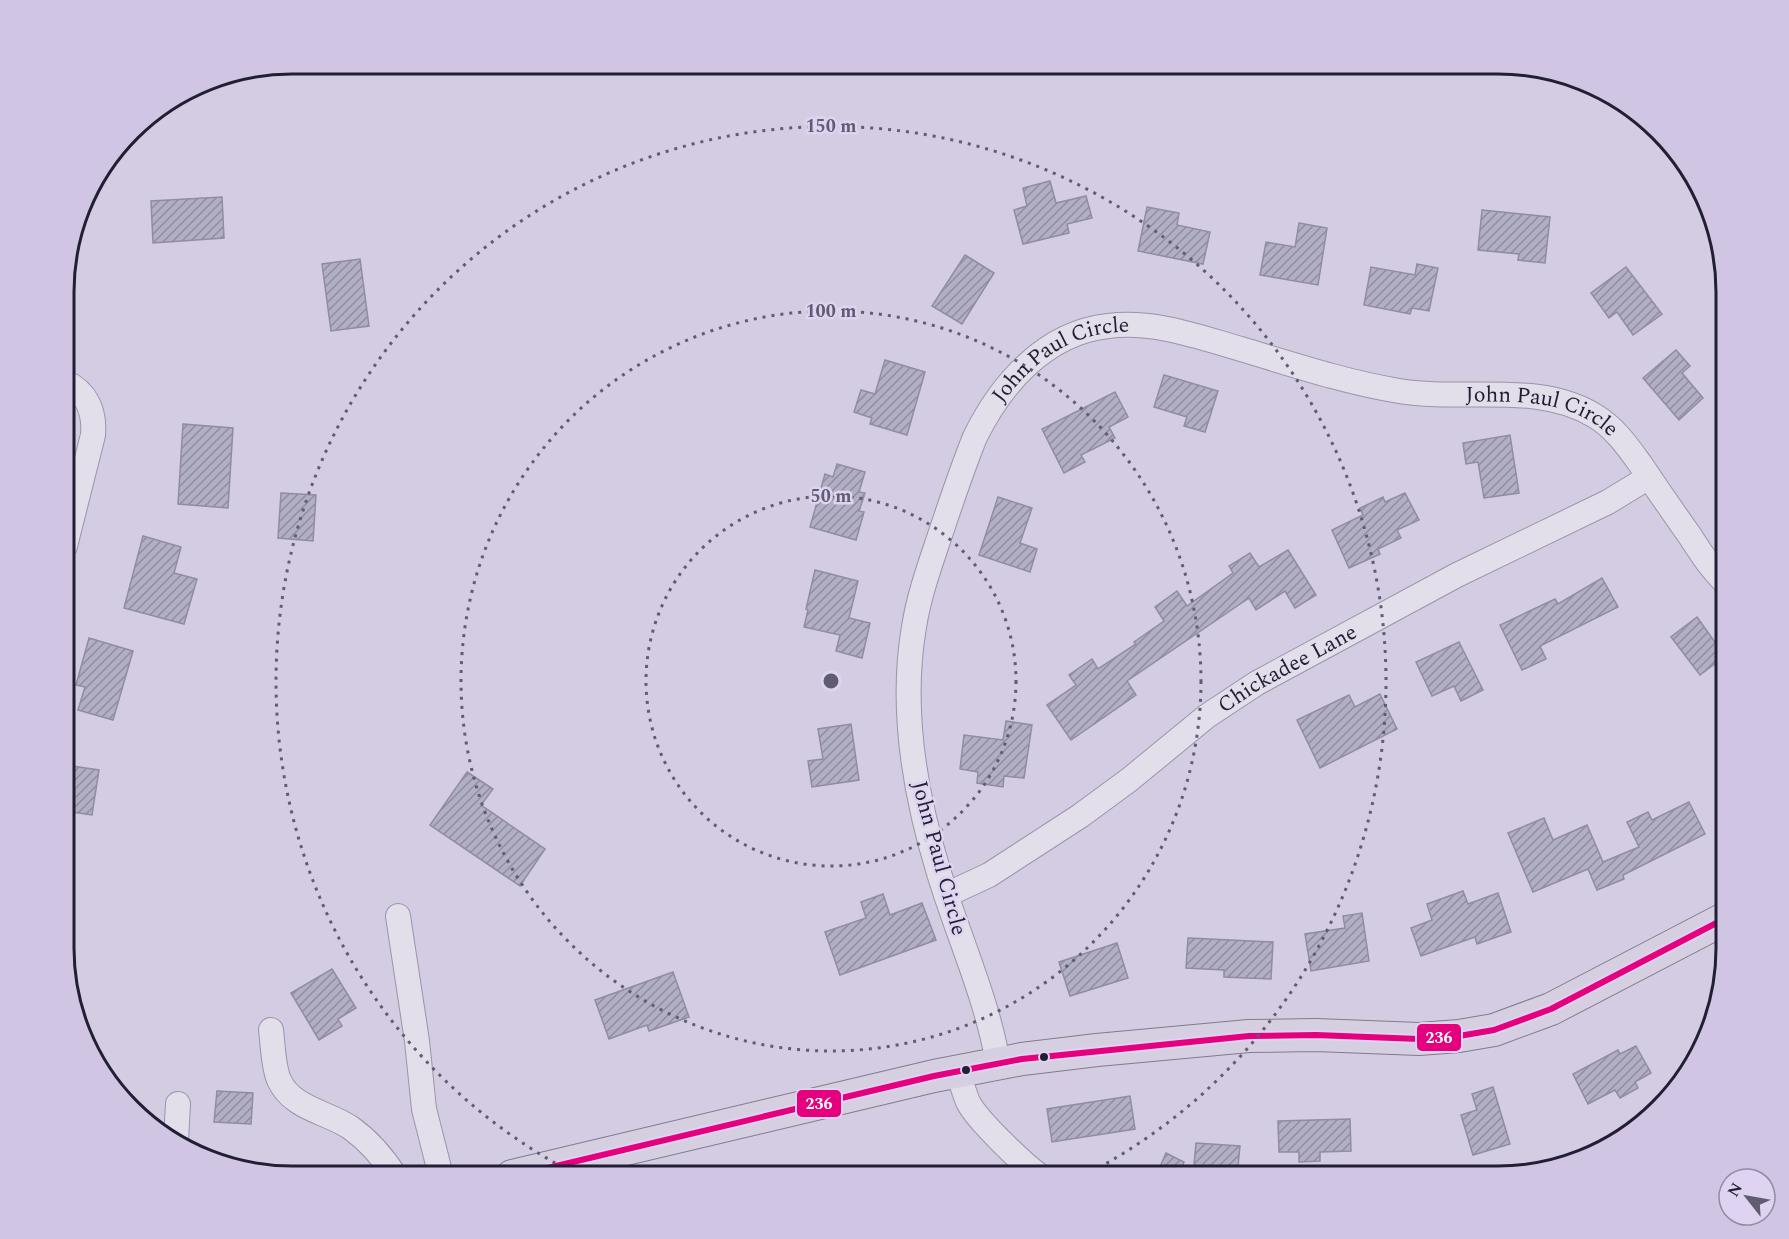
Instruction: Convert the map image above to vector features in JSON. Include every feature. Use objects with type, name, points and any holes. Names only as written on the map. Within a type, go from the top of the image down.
[{"type":"main road","points":[[554,1166],[998,1063],[1097,1050],[1249,1036],[1316,1035],[1419,1039],[1476,1034],[1512,1024],[1551,1009],[1716,923]]},
{"type":"street","name":"John Paul Circle","points":[[998,1063],[988,1017],[946,895],[921,808],[910,729],[910,662],[914,627],[923,586],[967,456],[994,402],[1016,375],[1053,345],[1094,328],[1138,325],[1197,336],[1347,381],[1384,389],[1421,394],[1552,398],[1586,410],[1607,424],[1626,444],[1716,573]]},
{"type":"street","points":[[74,388],[87,401],[93,417],[93,435],[74,490]]},
{"type":"street","name":"Chickadee Lane","points":[[946,895],[989,875],[1080,816],[1129,780],[1207,716],[1257,683],[1477,565],[1608,502],[1649,477]]},
{"type":"street","points":[[398,916],[417,1041],[424,1109],[438,1166]]},
{"type":"street","points":[[271,1030],[278,1078],[284,1088],[310,1109],[349,1127],[366,1140],[387,1166]]},
{"type":"street","points":[[957,1071],[969,1104],[1027,1166]]},
{"type":"street","points":[[176,1132],[178,1104]]},
{"type":"building","points":[[1050,181],[1056,203],[1086,196],[1092,218],[1067,224],[1069,233],[1023,244],[1014,210],[1027,206],[1023,188]]},
{"type":"building","points":[[222,197],[224,238],[153,243],[151,201]]},
{"type":"building","points":[[1147,207],[1179,213],[1177,225],[1210,232],[1203,264],[1138,251]]},
{"type":"building","points":[[1482,210],[1550,217],[1545,263],[1518,260],[1519,254],[1478,250]]},
{"type":"building","points":[[1299,223],[1327,228],[1318,285],[1260,275],[1266,242],[1295,247]]},
{"type":"building","points":[[965,255],[994,273],[962,324],[932,306]]},
{"type":"building","points":[[360,259],[369,326],[331,331],[322,264]]},
{"type":"building","points":[[1417,264],[1438,268],[1429,311],[1412,308],[1410,314],[1364,305],[1371,267],[1415,275]]},
{"type":"building","points":[[1626,267],[1662,314],[1633,335],[1617,312],[1609,318],[1591,293]]},
{"type":"building","points":[[1676,350],[1690,366],[1682,373],[1703,398],[1679,420],[1643,378]]},
{"type":"building","points":[[885,360],[925,372],[907,435],[870,424],[872,418],[854,412],[861,390],[875,394]]},
{"type":"building","points":[[1164,375],[1218,391],[1205,432],[1184,426],[1187,417],[1154,407]]},
{"type":"building","points":[[1115,392],[1128,417],[1109,427],[1115,438],[1081,455],[1085,462],[1064,473],[1042,429]]},
{"type":"building","points":[[183,424],[233,428],[228,508],[178,504]]},
{"type":"building","points":[[1510,435],[1519,493],[1484,498],[1478,462],[1466,464],[1463,443]]},
{"type":"building","points":[[837,464],[865,472],[859,492],[865,493],[859,511],[864,512],[856,540],[810,527],[825,474],[833,477]]},
{"type":"building","points":[[281,493],[316,495],[313,541],[278,538]]},
{"type":"building","points":[[1405,493],[1419,520],[1397,530],[1401,538],[1378,549],[1380,554],[1349,568],[1332,530],[1363,515],[1360,508],[1383,497],[1385,502]]},
{"type":"building","points":[[998,497],[1032,508],[1020,543],[1037,549],[1030,572],[979,555]]},
{"type":"building","points":[[143,536],[181,547],[174,573],[197,579],[184,624],[124,608]]},
{"type":"building","points":[[1288,550],[1316,595],[1295,608],[1285,591],[1256,610],[1249,598],[1127,681],[1136,695],[1071,740],[1047,705],[1076,685],[1069,675],[1092,659],[1098,669],[1136,644],[1134,642],[1164,621],[1155,607],[1177,591],[1187,606],[1233,573],[1229,566],[1250,553],[1259,567]]},
{"type":"building","points":[[815,570],[858,581],[849,618],[870,623],[862,658],[836,651],[840,635],[804,627]]},
{"type":"building","points":[[1602,578],[1618,607],[1540,646],[1546,659],[1522,670],[1500,625],[1555,599],[1558,604]]},
{"type":"building","points":[[1697,617],[1716,643],[1716,663],[1700,675],[1671,637]]},
{"type":"building","points":[[89,638],[133,651],[113,720],[78,710],[85,687],[76,685]]},
{"type":"building","points":[[1459,642],[1483,690],[1461,701],[1454,686],[1432,696],[1416,662]]},
{"type":"building","points":[[1380,694],[1397,729],[1320,768],[1297,720],[1349,695],[1355,707]]},
{"type":"building","points":[[1006,721],[1032,725],[1024,778],[1004,776],[1003,787],[977,783],[978,772],[960,769],[964,735],[1003,740]]},
{"type":"building","points":[[851,724],[859,780],[812,787],[808,761],[823,759],[818,729]]},
{"type":"building","points":[[74,766],[99,770],[92,815],[74,812]]},
{"type":"building","points":[[467,772],[493,789],[481,805],[545,849],[520,886],[430,825]]},
{"type":"building","points":[[1689,802],[1705,834],[1623,875],[1624,879],[1597,890],[1588,869],[1533,892],[1508,833],[1544,818],[1553,840],[1587,825],[1603,862],[1639,847],[1627,822],[1648,812],[1652,820]]},
{"type":"building","points":[[1463,891],[1468,904],[1498,893],[1511,932],[1477,944],[1475,937],[1421,956],[1411,928],[1432,920],[1427,904]]},
{"type":"building","points":[[883,894],[890,915],[922,903],[936,940],[840,975],[825,932],[866,918],[861,902]]},
{"type":"building","points":[[1362,913],[1369,961],[1311,971],[1305,934],[1345,928],[1343,916]]},
{"type":"building","points":[[1188,938],[1273,942],[1271,979],[1224,977],[1224,970],[1186,968]]},
{"type":"building","points":[[1117,943],[1128,978],[1070,996],[1059,962]]},
{"type":"building","points":[[332,969],[356,1008],[338,1019],[342,1026],[319,1040],[291,993]]},
{"type":"building","points":[[673,972],[689,1017],[649,1031],[647,1025],[609,1039],[595,1000]]},
{"type":"building","points":[[1636,1046],[1651,1073],[1635,1082],[1638,1088],[1620,1098],[1615,1090],[1588,1104],[1573,1074],[1618,1050],[1620,1054]]},
{"type":"building","points":[[1493,1087],[1510,1144],[1473,1155],[1461,1115],[1477,1110],[1472,1094]]},
{"type":"building","points":[[217,1091],[253,1093],[251,1124],[214,1122]]},
{"type":"building","points":[[1130,1096],[1135,1129],[1052,1142],[1047,1109]]},
{"type":"building","points":[[1350,1119],[1351,1151],[1320,1152],[1320,1161],[1299,1162],[1299,1152],[1279,1152],[1278,1121]]},
{"type":"building","points":[[1196,1143],[1240,1146],[1238,1166],[1194,1166]]},
{"type":"building","points":[[1166,1153],[1184,1162],[1182,1166],[1160,1166]]},
{"type":"transit line","name":"236","points":[[556,1166],[934,1076],[1022,1059],[1249,1036],[1316,1035],[1419,1039],[1494,1030],[1551,1009],[1716,923]]}]
